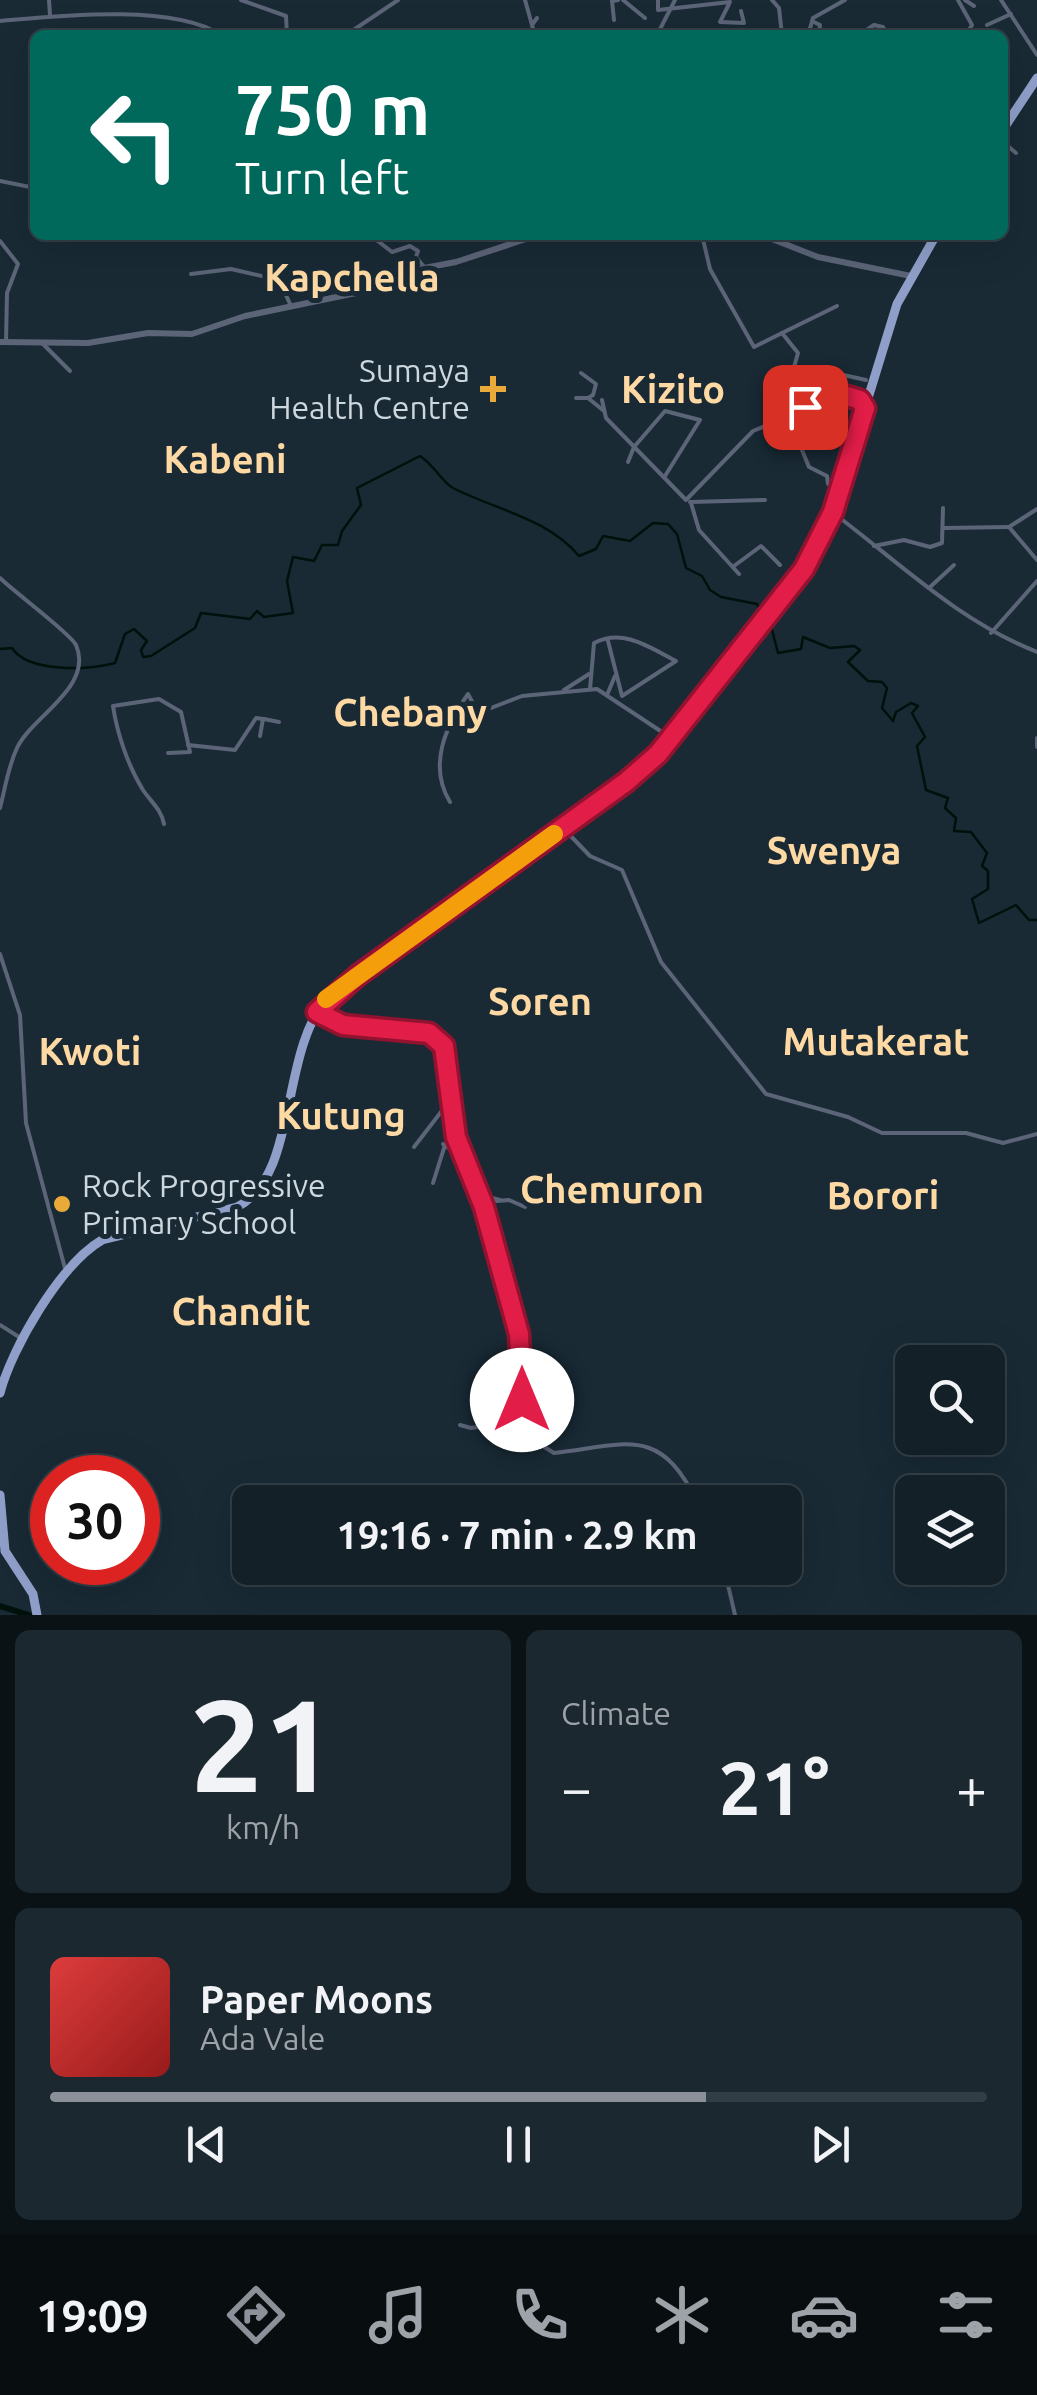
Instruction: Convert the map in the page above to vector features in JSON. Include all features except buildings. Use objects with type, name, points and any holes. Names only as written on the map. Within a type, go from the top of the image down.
[{"type":"main road","points":[[1008,122],[1037,78]]},
{"type":"main road","points":[[0,1393],[23,1340],[66,1272],[102,1240],[236,1208],[255,1196],[274,1166],[289,1089],[317,1012],[357,976],[626,782],[672,738],[804,569],[833,512],[897,304],[933,240]]},
{"type":"main road","points":[[0,1495],[4,1551],[33,1594],[38,1615]]},
{"type":"street","points":[[50,0],[50,16]]},
{"type":"street","points":[[241,0],[286,16],[287,30]]},
{"type":"street","points":[[353,30],[398,0]]},
{"type":"street","points":[[525,0],[533,30]]},
{"type":"street","points":[[614,20],[612,1],[621,0],[645,18]]},
{"type":"street","points":[[658,0],[658,10],[730,1]]},
{"type":"street","points":[[659,30],[674,0]]},
{"type":"street","points":[[772,0],[779,8],[781,30]]},
{"type":"street","points":[[809,30],[812,20],[844,0]]},
{"type":"street","points":[[958,0],[972,26],[969,30]]},
{"type":"street","points":[[965,0],[974,6]]},
{"type":"street","points":[[1001,0],[1037,55]]},
{"type":"street","points":[[730,1],[720,22],[722,26],[744,23],[741,11]]},
{"type":"street","points":[[988,26],[1011,14]]},
{"type":"street","points":[[0,21],[50,16],[138,16],[212,30]]},
{"type":"street","points":[[532,26],[538,18]]},
{"type":"street","points":[[812,20],[820,25],[820,30]]},
{"type":"street","points":[[1008,146],[1016,153]]},
{"type":"street","points":[[0,181],[30,187]]},
{"type":"street","points":[[376,240],[392,252],[410,246],[418,251],[416,257],[423,260],[425,268]]},
{"type":"street","points":[[0,241],[18,264],[7,293],[3,342],[42,344],[128,340],[148,333],[192,334],[290,306],[380,288],[403,272],[502,240]]},
{"type":"street","points":[[703,240],[710,269],[754,347],[837,306]]},
{"type":"street","points":[[775,240],[818,256],[911,276]]},
{"type":"street","points":[[191,274],[231,268],[279,280],[290,306]]},
{"type":"street","points":[[782,333],[798,353],[792,374],[780,391],[805,407],[831,391],[839,374],[866,380]]},
{"type":"street","points":[[42,344],[70,371]]},
{"type":"street","points":[[576,398],[594,395],[596,384],[581,373]]},
{"type":"street","points":[[792,374],[860,400],[865,408]]},
{"type":"street","points":[[588,398],[665,476],[668,486],[688,501],[699,530],[739,574]]},
{"type":"street","points":[[602,400],[604,411]]},
{"type":"street","points":[[688,501],[752,431],[770,424],[779,411],[798,402]]},
{"type":"street","points":[[628,462],[634,448],[665,411],[700,420],[665,476]]},
{"type":"street","points":[[779,411],[790,421],[809,467],[827,476],[828,484]]},
{"type":"street","points":[[688,501],[765,500]]},
{"type":"street","points":[[874,546],[904,540],[936,546],[944,541],[943,508]]},
{"type":"street","points":[[942,528],[1008,527],[1037,510]]},
{"type":"street","points":[[833,512],[990,633],[1037,652]]},
{"type":"street","points":[[1008,527],[1037,560]]},
{"type":"street","points":[[734,566],[761,546],[780,565]]},
{"type":"street","points":[[929,588],[954,564]]},
{"type":"street","points":[[0,578],[73,641],[78,664],[76,676],[20,744],[0,808]]},
{"type":"street","points":[[990,633],[1037,581]]},
{"type":"street","points":[[590,689],[588,674],[594,643],[625,636],[676,661],[622,696],[608,641]]},
{"type":"street","points":[[564,690],[588,674]]},
{"type":"street","points":[[607,694],[616,674]]},
{"type":"street","points":[[450,802],[442,789],[440,745],[468,694],[478,713],[522,696],[590,689],[607,694],[672,738]]},
{"type":"street","points":[[164,824],[162,813],[142,788],[118,732],[113,706],[158,699],[180,712],[190,752],[168,753]]},
{"type":"street","points":[[188,746],[235,750],[256,718],[279,722]]},
{"type":"street","points":[[260,736],[264,718]]},
{"type":"street","points":[[1037,738],[1037,747]]},
{"type":"street","points":[[563,828],[590,856],[620,868],[641,908],[660,962],[766,1094],[848,1117],[882,1132],[966,1133],[1003,1143],[1037,1134]]},
{"type":"street","points":[[0,954],[20,1018],[26,1123],[66,1272]]},
{"type":"street","points":[[317,1012],[343,1025],[438,1036],[448,1057],[456,1137],[484,1199],[519,1334],[521,1421],[538,1446],[554,1453],[618,1443],[645,1447],[678,1466],[688,1485]]},
{"type":"street","points":[[414,1148],[450,1099]]},
{"type":"street","points":[[434,1183],[444,1144],[466,1160],[490,1226]]},
{"type":"street","points":[[484,1199],[525,1207]]},
{"type":"street","points":[[0,1325],[23,1340]]},
{"type":"street","points":[[460,1425],[470,1428],[521,1421]]},
{"type":"street","points":[[728,1585],[735,1615]]},
{"type":"waterway","points":[[0,649],[12,648],[20,656],[45,666],[90,667],[115,663],[125,634],[134,629],[147,641],[141,650],[143,657],[151,656],[195,628],[201,613],[250,619],[257,611],[264,617],[293,613],[287,581],[293,557],[314,561],[322,545],[338,545],[342,531],[361,505],[357,488],[420,456],[453,488],[552,532],[579,556],[596,549],[603,536],[630,541],[653,523],[668,524],[677,534],[686,568],[702,576],[710,590],[721,597],[757,604],[764,616]]},
{"type":"waterway","points":[[770,622],[778,653],[801,649],[803,637],[830,648],[854,646],[860,650],[848,662],[868,681],[882,682],[887,688],[882,708],[893,721],[896,712],[911,703],[918,706],[912,713],[925,737],[917,746],[926,790],[948,798],[945,808],[956,818],[954,831],[971,832],[987,853],[982,866],[988,871],[988,889],[972,899],[979,923],[1016,905],[1029,920],[1037,920]]},
{"type":"waterway","points":[[0,1606],[29,1615]]},
{"type":"slow traffic","points":[[326,999],[554,834]]},
{"type":"place","name":"Sumaya Health Centre","points":[[493,389]]},
{"type":"place","name":"Rock Progressive Primary School","points":[[62,1204]]},
{"type":"district","name":"Kapchella","points":[[352,278]]},
{"type":"district","name":"Kizito","points":[[673,390]]},
{"type":"district","name":"Kabeni","points":[[225,460]]},
{"type":"district","name":"Chebany","points":[[410,713]]},
{"type":"district","name":"Swenya","points":[[834,851]]},
{"type":"district","name":"Soren","points":[[540,1002]]},
{"type":"district","name":"Mutakerat","points":[[876,1042]]},
{"type":"district","name":"Kwoti","points":[[90,1052]]},
{"type":"district","name":"Kutung","points":[[341,1116]]},
{"type":"district","name":"Chemuron","points":[[612,1190]]},
{"type":"district","name":"Borori","points":[[883,1196]]},
{"type":"district","name":"Chandit","points":[[241,1312]]},
{"type":"route","points":[[522,1400],[519,1334],[505,1272],[473,1174],[456,1137],[447,1051],[438,1036],[429,1033],[343,1025],[317,1012],[327,998],[626,782],[672,738],[793,585],[833,512],[865,408],[860,400],[831,391],[805,407]]}]
